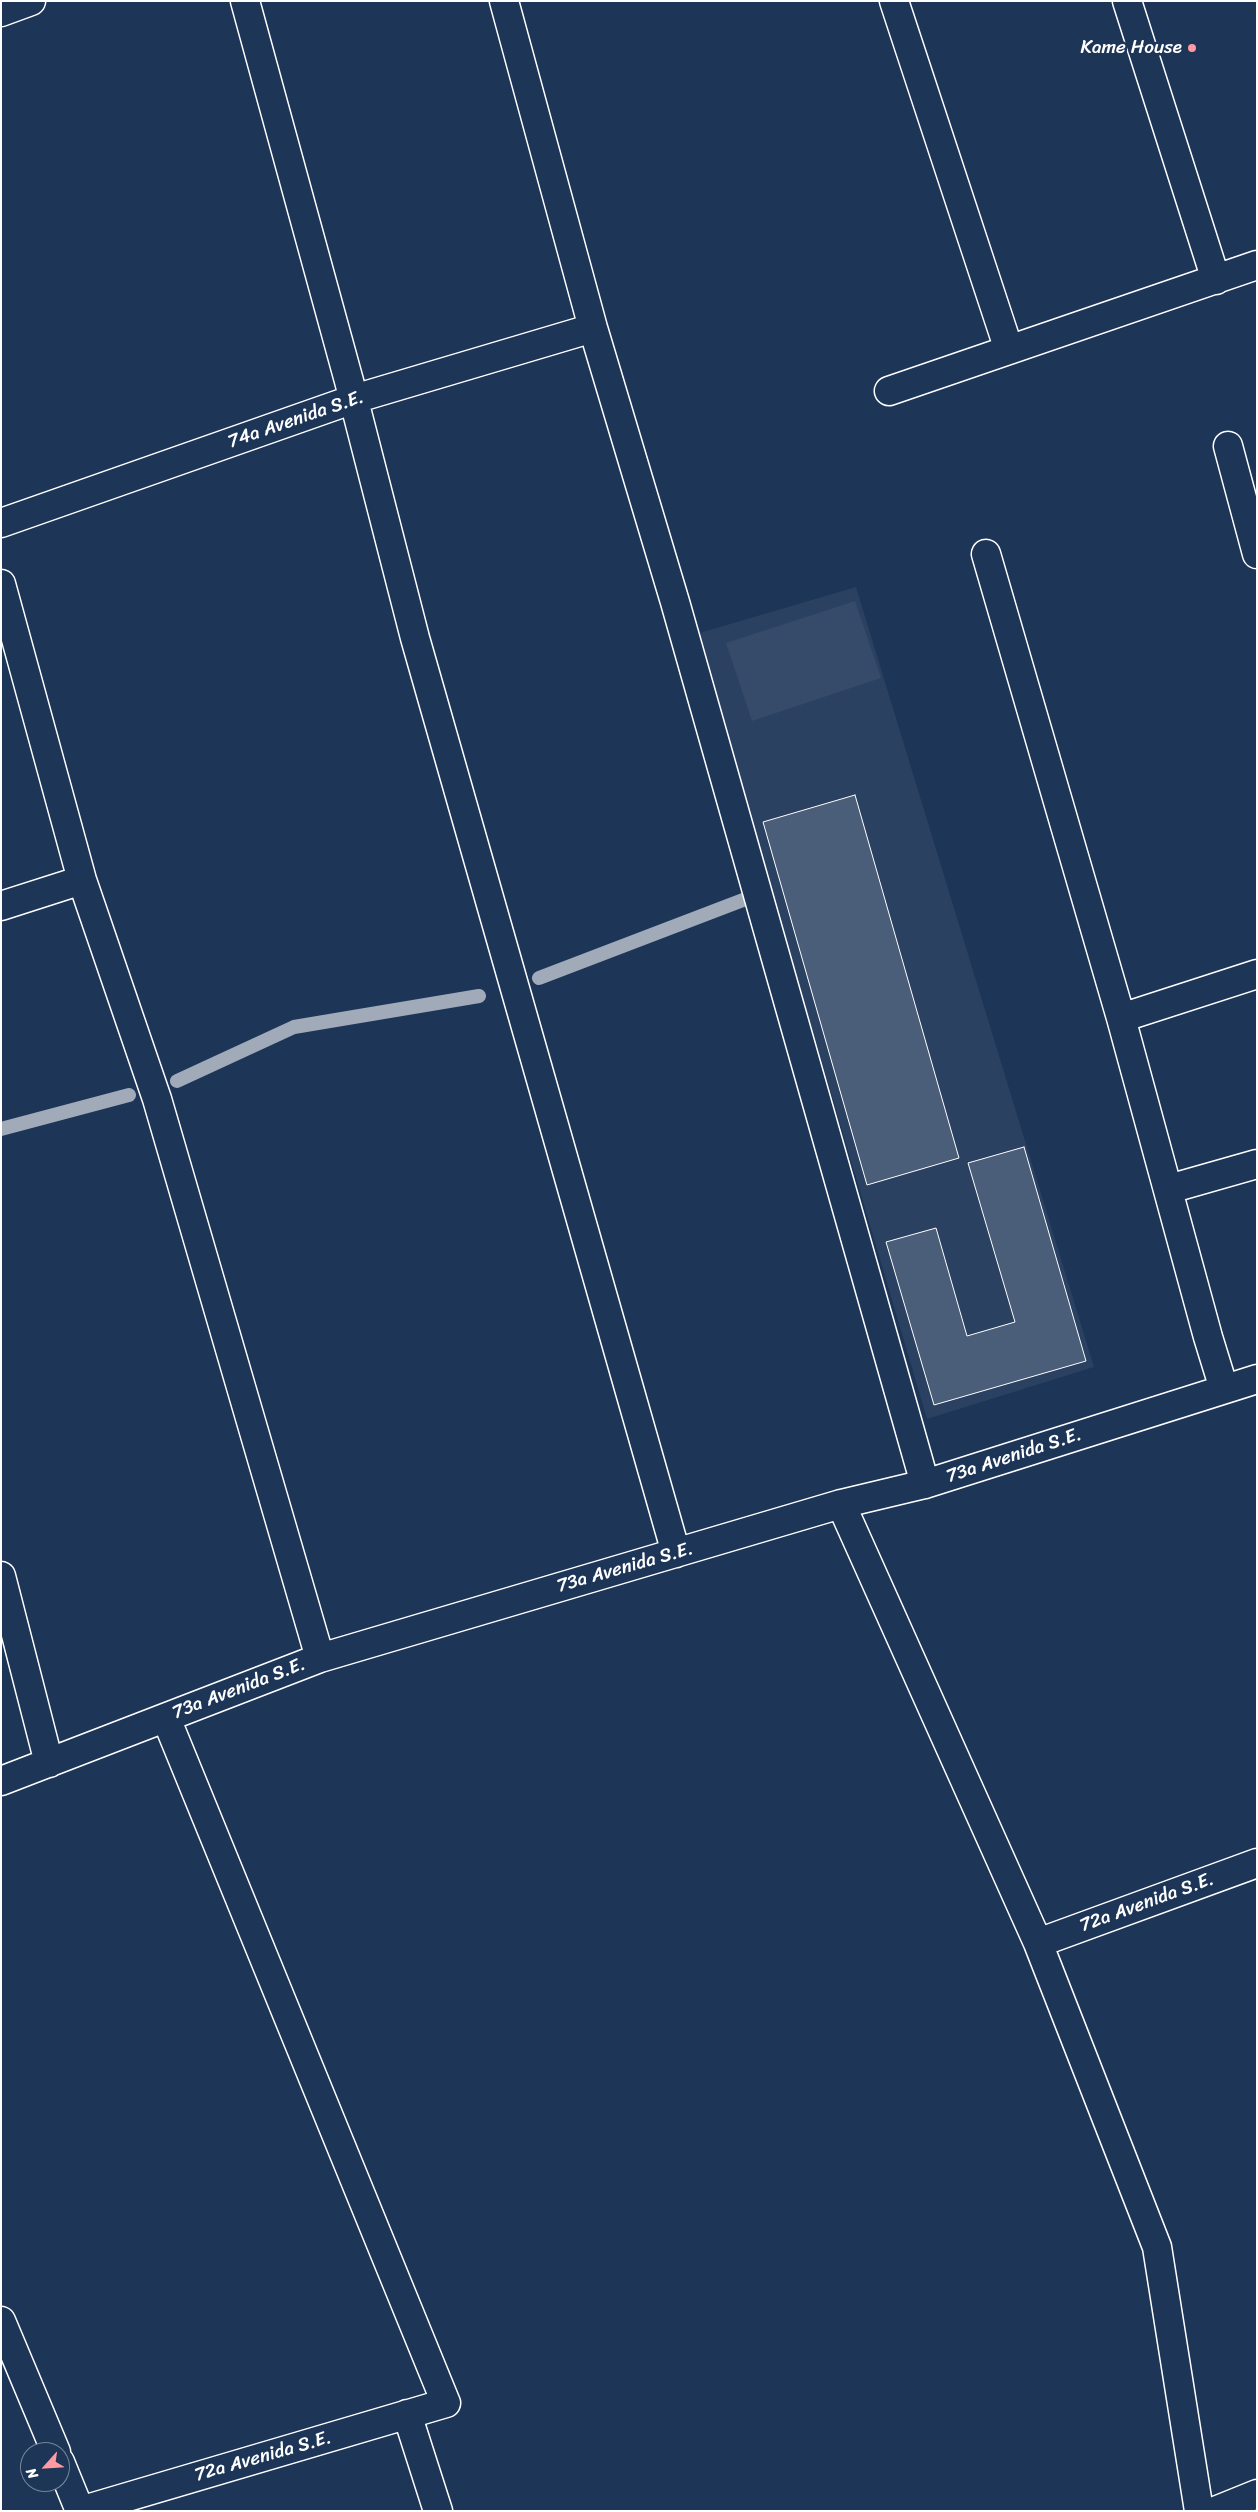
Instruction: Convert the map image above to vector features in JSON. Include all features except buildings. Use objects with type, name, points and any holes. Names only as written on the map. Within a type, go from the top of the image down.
[{"type":"street","points":[[245,1],[354,399],[418,647],[676,1553]]},
{"type":"street","points":[[504,1],[594,328],[675,602],[925,1484]]},
{"type":"street","points":[[894,1],[1009,350]]},
{"type":"street","points":[[1128,1],[1216,280]]},
{"type":"street","points":[[889,391],[1257,266]]},
{"type":"street","name":"74a Avenida S.E.","points":[[1,523],[354,399],[594,328]]},
{"type":"street","points":[[1228,446],[1257,554]]},
{"type":"street","points":[[986,554],[1122,1018],[1208,1337],[1224,1388]]},
{"type":"street","points":[[1,584],[6,624],[82,880],[157,1099],[320,1658]]},
{"type":"street","points":[[1,906],[82,880]]},
{"type":"street","points":[[1122,1018],[1257,974]]},
{"type":"street","points":[[1169,1189],[1257,1164]]},
{"type":"street","name":"73a Avenida S.E.","points":[[1,1781],[320,1658],[841,1504],[925,1484],[1257,1379]]},
{"type":"street","points":[[841,1504],[1038,1943],[1157,2247],[1199,2511]]},
{"type":"street","points":[[1,1576],[48,1763]]},
{"type":"street","name":"72a Avenida S.E.","points":[[80,2511],[446,2403],[166,1718]]},
{"type":"street","name":"72a Avenida S.E.","points":[[1038,1943],[1257,1862]]},
{"type":"street","points":[[1,2321],[52,2442]]},
{"type":"street","points":[[407,2414],[438,2511]]},
{"type":"street","points":[[70,2486],[80,2511]]},
{"type":"street","points":[[1215,2511],[1257,2494]]},
{"type":"shaded area","points":[[856,587],[1094,1367],[927,1419],[696,634]]},
{"type":"shaded area","points":[[855,601],[881,678],[752,721],[726,643]]},
{"type":"waterway","points":[[539,978],[743,900]]},
{"type":"waterway","points":[[177,1081],[294,1027],[479,996]]},
{"type":"waterway","points":[[1,1129],[129,1095]]},
{"type":"place","name":"Kame House","points":[[1192,48]]}]
